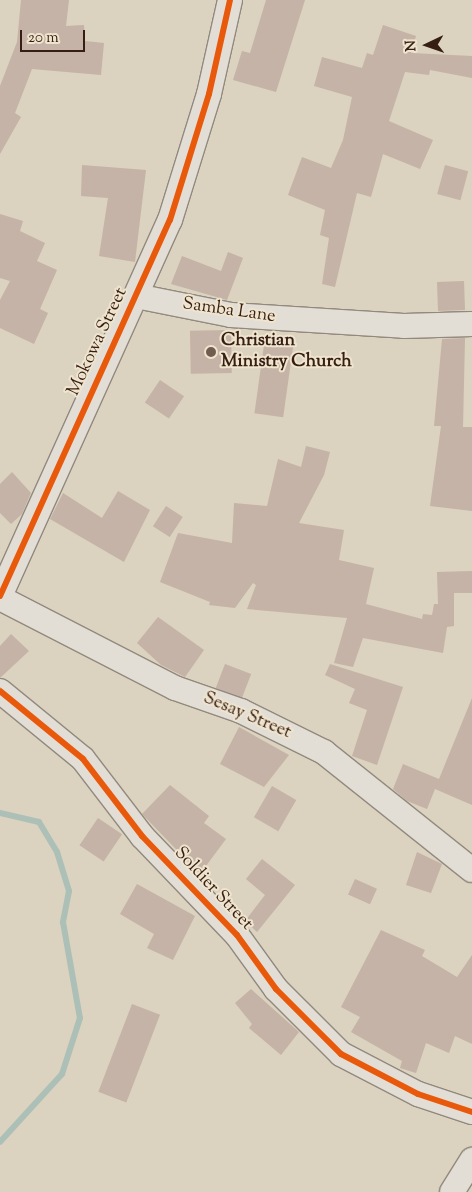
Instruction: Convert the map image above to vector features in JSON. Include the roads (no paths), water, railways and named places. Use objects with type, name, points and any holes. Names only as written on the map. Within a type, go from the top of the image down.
[{"type":"street","name":"Mokowa Street","points":[[0,597],[7,557],[136,296],[170,220],[209,94],[230,0]]},
{"type":"street","name":"Samba Lane","points":[[136,296],[231,315],[404,326],[472,324]]},
{"type":"street","name":"Sesay Street","points":[[0,597],[175,688],[241,711],[324,752],[472,870]]},
{"type":"street","name":"Soldier Street","points":[[0,691],[83,759],[142,836],[237,935],[276,989],[341,1054],[418,1094],[472,1112]]},
{"type":"street","points":[[452,1192],[472,1160]]},
{"type":"waterway","points":[[0,813],[39,822],[57,852],[69,891],[63,922],[80,1018],[62,1074],[0,1142]]},
{"type":"place","name":"Christian Ministry Church","points":[[211,352]]}]
